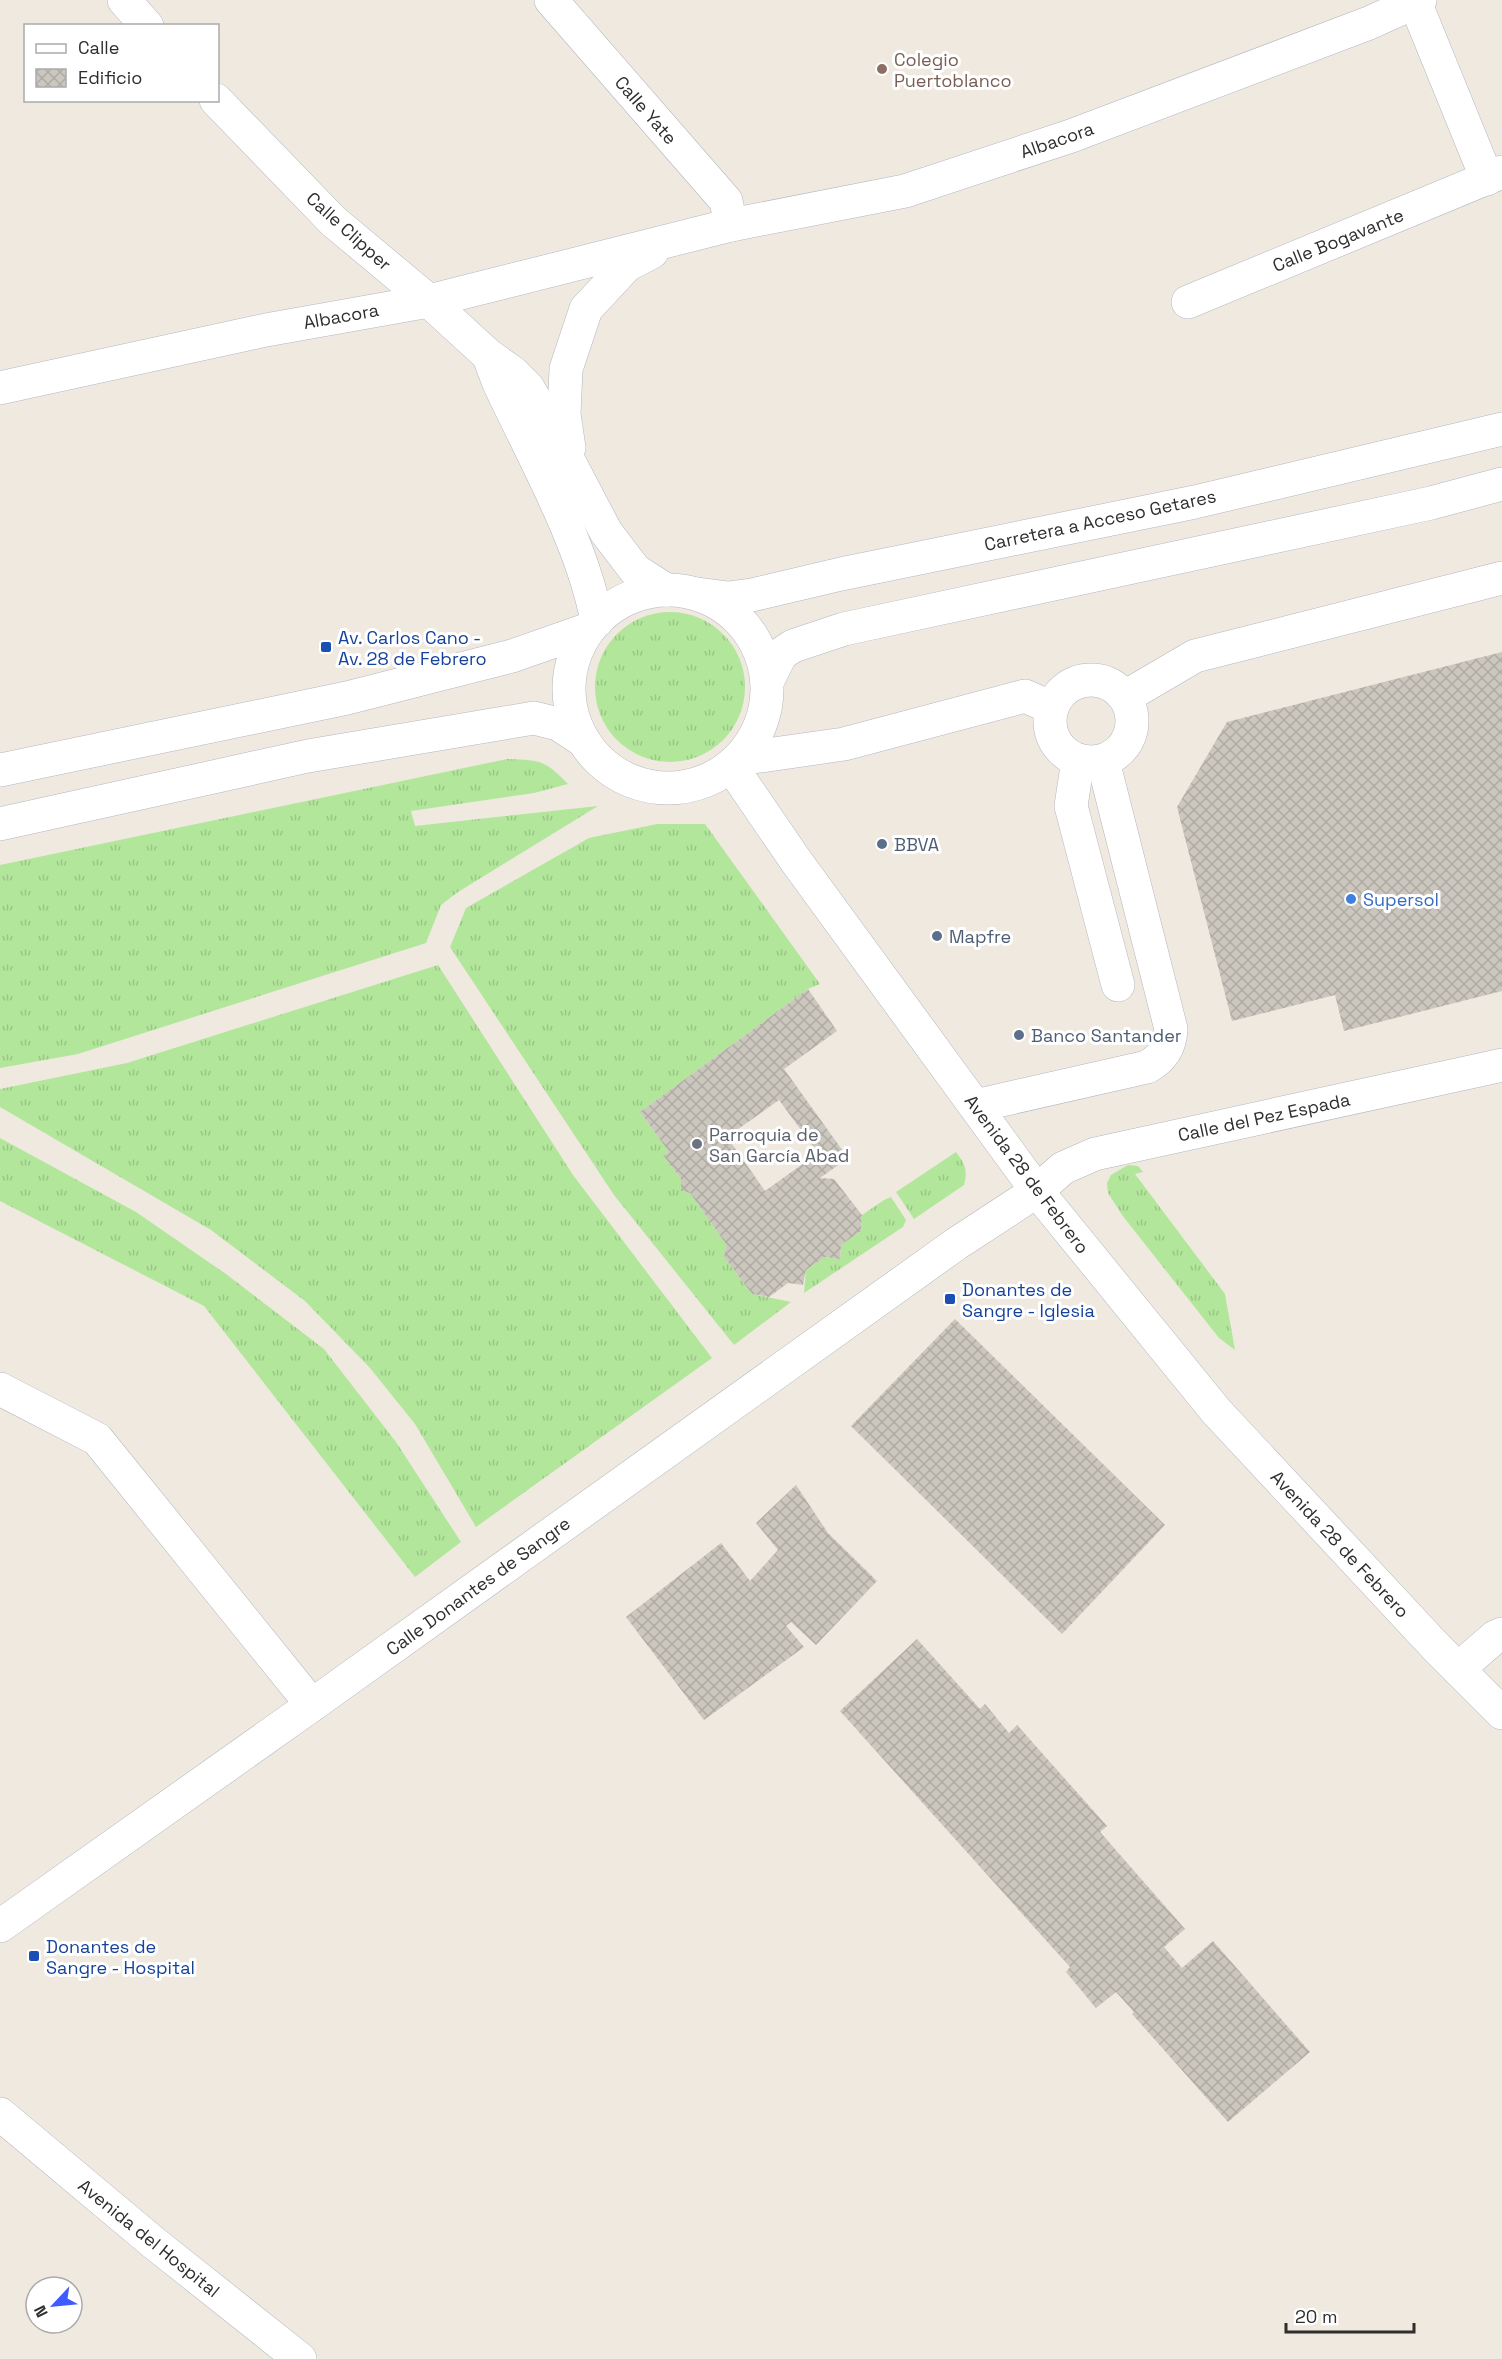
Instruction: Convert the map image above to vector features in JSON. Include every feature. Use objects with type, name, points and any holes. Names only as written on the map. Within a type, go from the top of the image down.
[{"type":"street","points":[[124,0],[145,24]]},
{"type":"street","name":"Calle Yate","points":[[551,0],[726,201],[731,225]]},
{"type":"street","name":"Albacora","points":[[0,388],[266,330],[429,301],[731,225],[904,191],[1071,136],[1365,11],[1417,1]]},
{"type":"street","name":"Calle Bogavante","points":[[1188,302],[1495,176],[1417,1]]},
{"type":"street","name":"Calle Clipper","points":[[218,102],[333,221],[528,388],[606,532],[634,570],[681,592]]},
{"type":"street","name":"Albacora","points":[[574,473],[564,414],[566,369],[586,309],[627,265],[680,237]]},
{"type":"street","name":"Calle Clipper","points":[[488,355],[580,561],[592,598],[593,625]]},
{"type":"street","name":"Carretera a Acceso Getares","points":[[681,592],[728,598],[752,595],[841,574],[1195,502],[1502,429]]},
{"type":"street","points":[[767,682],[781,654],[793,646],[844,629],[1431,503],[1502,484]]},
{"type":"street","points":[[1125,697],[1195,656],[1502,578]]},
{"type":"street","points":[[649,591],[681,592],[718,603],[738,618],[745,627],[763,658],[767,682],[766,706],[759,729],[735,763],[710,779],[687,786],[663,788],[640,784],[599,760],[584,741],[574,719],[570,696],[570,672],[577,649],[593,625],[606,611],[627,598],[649,591]]},
{"type":"street","points":[[0,770],[347,698],[513,656],[593,625]]},
{"type":"street","points":[[1085,680],[1105,681],[1125,697],[1131,709],[1133,722],[1131,734],[1125,746],[1091,760],[1066,754],[1054,739],[1050,720],[1052,708],[1058,696],[1067,687],[1085,680]]},
{"type":"street","points":[[735,763],[844,744],[1025,696],[1052,708]]},
{"type":"street","points":[[0,825],[308,756],[534,717],[558,724],[584,741]]},
{"type":"street","points":[[1091,760],[1071,806],[1118,985]]},
{"type":"street","points":[[975,1106],[1148,1067],[1158,1061],[1170,1041],[1171,1029],[1091,760]]},
{"type":"street","name":"Avenida 28 de Febrero","points":[[735,763],[796,861],[1036,1191],[1216,1411],[1502,1713]]},
{"type":"street","name":"Calle del Pez Espada","points":[[1036,1191],[1063,1168],[1095,1154],[1502,1065]]},
{"type":"street","name":"Calle Donantes de Sangre","points":[[0,1926],[956,1244],[1036,1191]]},
{"type":"street","points":[[0,1389],[97,1439],[312,1705]]},
{"type":"street","points":[[1458,1669],[1495,1637],[1502,1634]]},
{"type":"street","name":"Avenida del Hospital","points":[[0,2114],[154,2243],[300,2359]]},
{"type":"green space","points":[[670,612],[685,613],[699,618],[712,624],[723,634],[733,645],[739,658],[744,672],[744,702],[739,716],[733,729],[723,740],[712,750],[699,756],[685,761],[670,762],[655,761],[641,756],[628,750],[617,740],[607,729],[601,716],[596,702],[595,687],[596,672],[601,658],[607,645],[617,634],[628,624],[641,618],[655,613]]},
{"type":"green space","points":[[507,759],[541,763],[553,770],[568,784],[534,793],[411,811],[415,826],[598,806],[458,892],[441,905],[426,943],[78,1054],[0,1068],[0,865]]},
{"type":"green space","points":[[657,824],[705,824],[820,984],[808,989],[640,1112],[669,1152],[663,1155],[681,1179],[681,1191],[690,1193],[726,1244],[724,1257],[752,1294],[791,1302],[734,1345],[614,1195],[450,947],[466,908],[589,838]]},
{"type":"green space","points":[[438,965],[573,1175],[712,1358],[476,1527],[415,1424],[370,1368],[305,1301],[211,1230],[0,1107],[0,1089],[127,1063]]},
{"type":"green space","points":[[0,1138],[136,1212],[226,1274],[324,1349],[396,1442],[461,1542],[415,1577],[204,1306],[0,1201]]},
{"type":"green space","points":[[956,1152],[965,1167],[964,1185],[914,1219],[896,1192]]},
{"type":"green space","points":[[1128,1165],[1138,1166],[1143,1172],[1135,1174],[1225,1294],[1235,1350],[1219,1338],[1122,1215],[1108,1193],[1107,1183],[1111,1175]]},
{"type":"green space","points":[[891,1197],[906,1220],[903,1227],[804,1293],[806,1270],[825,1257],[840,1259],[841,1245],[861,1231],[862,1215]]},
{"type":"building","name":"Supersol","points":[[1502,652],[1502,991],[1344,1031],[1335,995],[1232,1021],[1177,807],[1227,722]]},
{"type":"building","name":"Parroquia de San García Abad","points":[[808,989],[837,1031],[784,1069],[848,1158],[820,1178],[834,1179],[862,1215],[861,1231],[841,1245],[840,1259],[825,1257],[806,1270],[803,1285],[788,1283],[769,1297],[752,1294],[724,1257],[726,1244],[690,1193],[681,1191],[681,1179],[663,1155],[669,1152],[640,1112]],"holes":[[[779,1100],[818,1153],[765,1191],[727,1137]]]},
{"type":"building","points":[[955,1319],[1165,1525],[1062,1634],[851,1426]]},
{"type":"building","points":[[796,1485],[828,1533],[877,1581],[816,1645],[791,1622],[786,1626],[804,1647],[704,1720],[626,1617],[721,1543],[750,1581],[778,1550],[756,1523]]},
{"type":"building","points":[[917,1639],[980,1709],[985,1704],[1009,1733],[1017,1725],[1107,1826],[1100,1832],[1185,1929],[1164,1947],[1182,1968],[1213,1941],[1310,2052],[1228,2122],[1132,2014],[1134,2012],[1116,1992],[1096,2008],[1066,1972],[1070,1967],[840,1711]]},
{"type":"place","name":"Colegio Puertoblanco","points":[[882,69]]},
{"type":"place","name":"Av. Carlos Cano - Av. 28 de Febrero","points":[[326,647]]},
{"type":"place","name":"BBVA","points":[[882,844]]},
{"type":"place","name":"Supersol","points":[[1351,899]]},
{"type":"place","name":"Mapfre","points":[[937,936]]},
{"type":"place","name":"Banco Santander","points":[[1019,1035]]},
{"type":"place","name":"Parroquia de San García Abad","points":[[697,1144]]},
{"type":"place","name":"Donantes de Sangre - Iglesia","points":[[950,1299]]},
{"type":"place","name":"Donantes de Sangre - Hospital","points":[[34,1956]]}]
